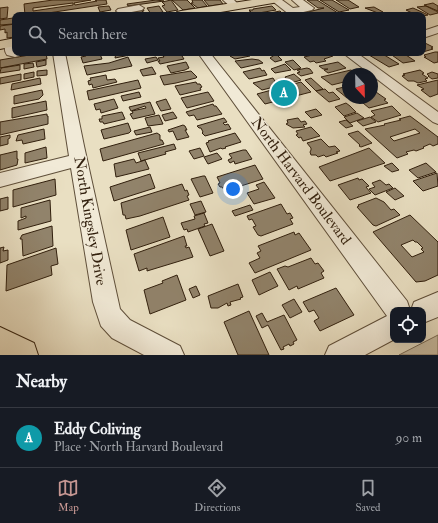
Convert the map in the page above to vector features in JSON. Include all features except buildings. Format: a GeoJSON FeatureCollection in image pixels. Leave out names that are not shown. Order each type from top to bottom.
{"type":"FeatureCollection","features":[{"type":"Feature","properties":{"kind":"main road"},"geometry":{"type":"LineString","coordinates":[[194,12],[232,3],[272,0]]}},
{"type":"Feature","properties":{"kind":"main road"},"geometry":{"type":"LineString","coordinates":[[0,343],[22,355]]}},
{"type":"Feature","properties":{"kind":"street"},"geometry":{"type":"LineString","coordinates":[[116,0],[122,12]]}},
{"type":"Feature","properties":{"kind":"street"},"geometry":{"type":"LineString","coordinates":[[276,0],[293,12]]}},
{"type":"Feature","properties":{"kind":"street"},"geometry":{"type":"LineString","coordinates":[[297,0],[309,8],[297,12]]}},
{"type":"Feature","properties":{"kind":"street"},"geometry":{"type":"LineString","coordinates":[[125,12],[139,8]]}},
{"type":"Feature","properties":{"kind":"street"},"geometry":{"type":"LineString","coordinates":[[426,33],[438,29]]}},
{"type":"Feature","properties":{"kind":"street"},"geometry":{"type":"LineString","coordinates":[[426,35],[438,41]]}},
{"type":"Feature","properties":{"kind":"street","name":"North Kingsley Drive"},"geometry":{"type":"LineString","coordinates":[[59,56],[105,302],[110,317],[121,329],[171,355]]}},
{"type":"Feature","properties":{"kind":"street","name":"North Harvard Boulevard"},"geometry":{"type":"LineString","coordinates":[[206,56],[396,307]]}},
{"type":"Feature","properties":{"kind":"street"},"geometry":{"type":"LineString","coordinates":[[353,56],[438,119]]}},
{"type":"Feature","properties":{"kind":"street"},"geometry":{"type":"LineString","coordinates":[[0,180],[79,160]]}},
{"type":"Feature","properties":{"kind":"street"},"geometry":{"type":"LineString","coordinates":[[426,310],[438,304]]}},
{"type":"Feature","properties":{"kind":"street"},"geometry":{"type":"LineString","coordinates":[[338,355],[390,328]]}},
{"type":"Feature","properties":{"kind":"shaded area"},"geometry":{"type":"Polygon","coordinates":[[[438,335],[438,355],[399,355],[422,343],[426,343],[426,341],[438,335]]]}},
{"type":"Feature","properties":{"kind":"place","name":"Eddy Coliving"},"geometry":{"type":"Point","coordinates":[284,93]}}]}
